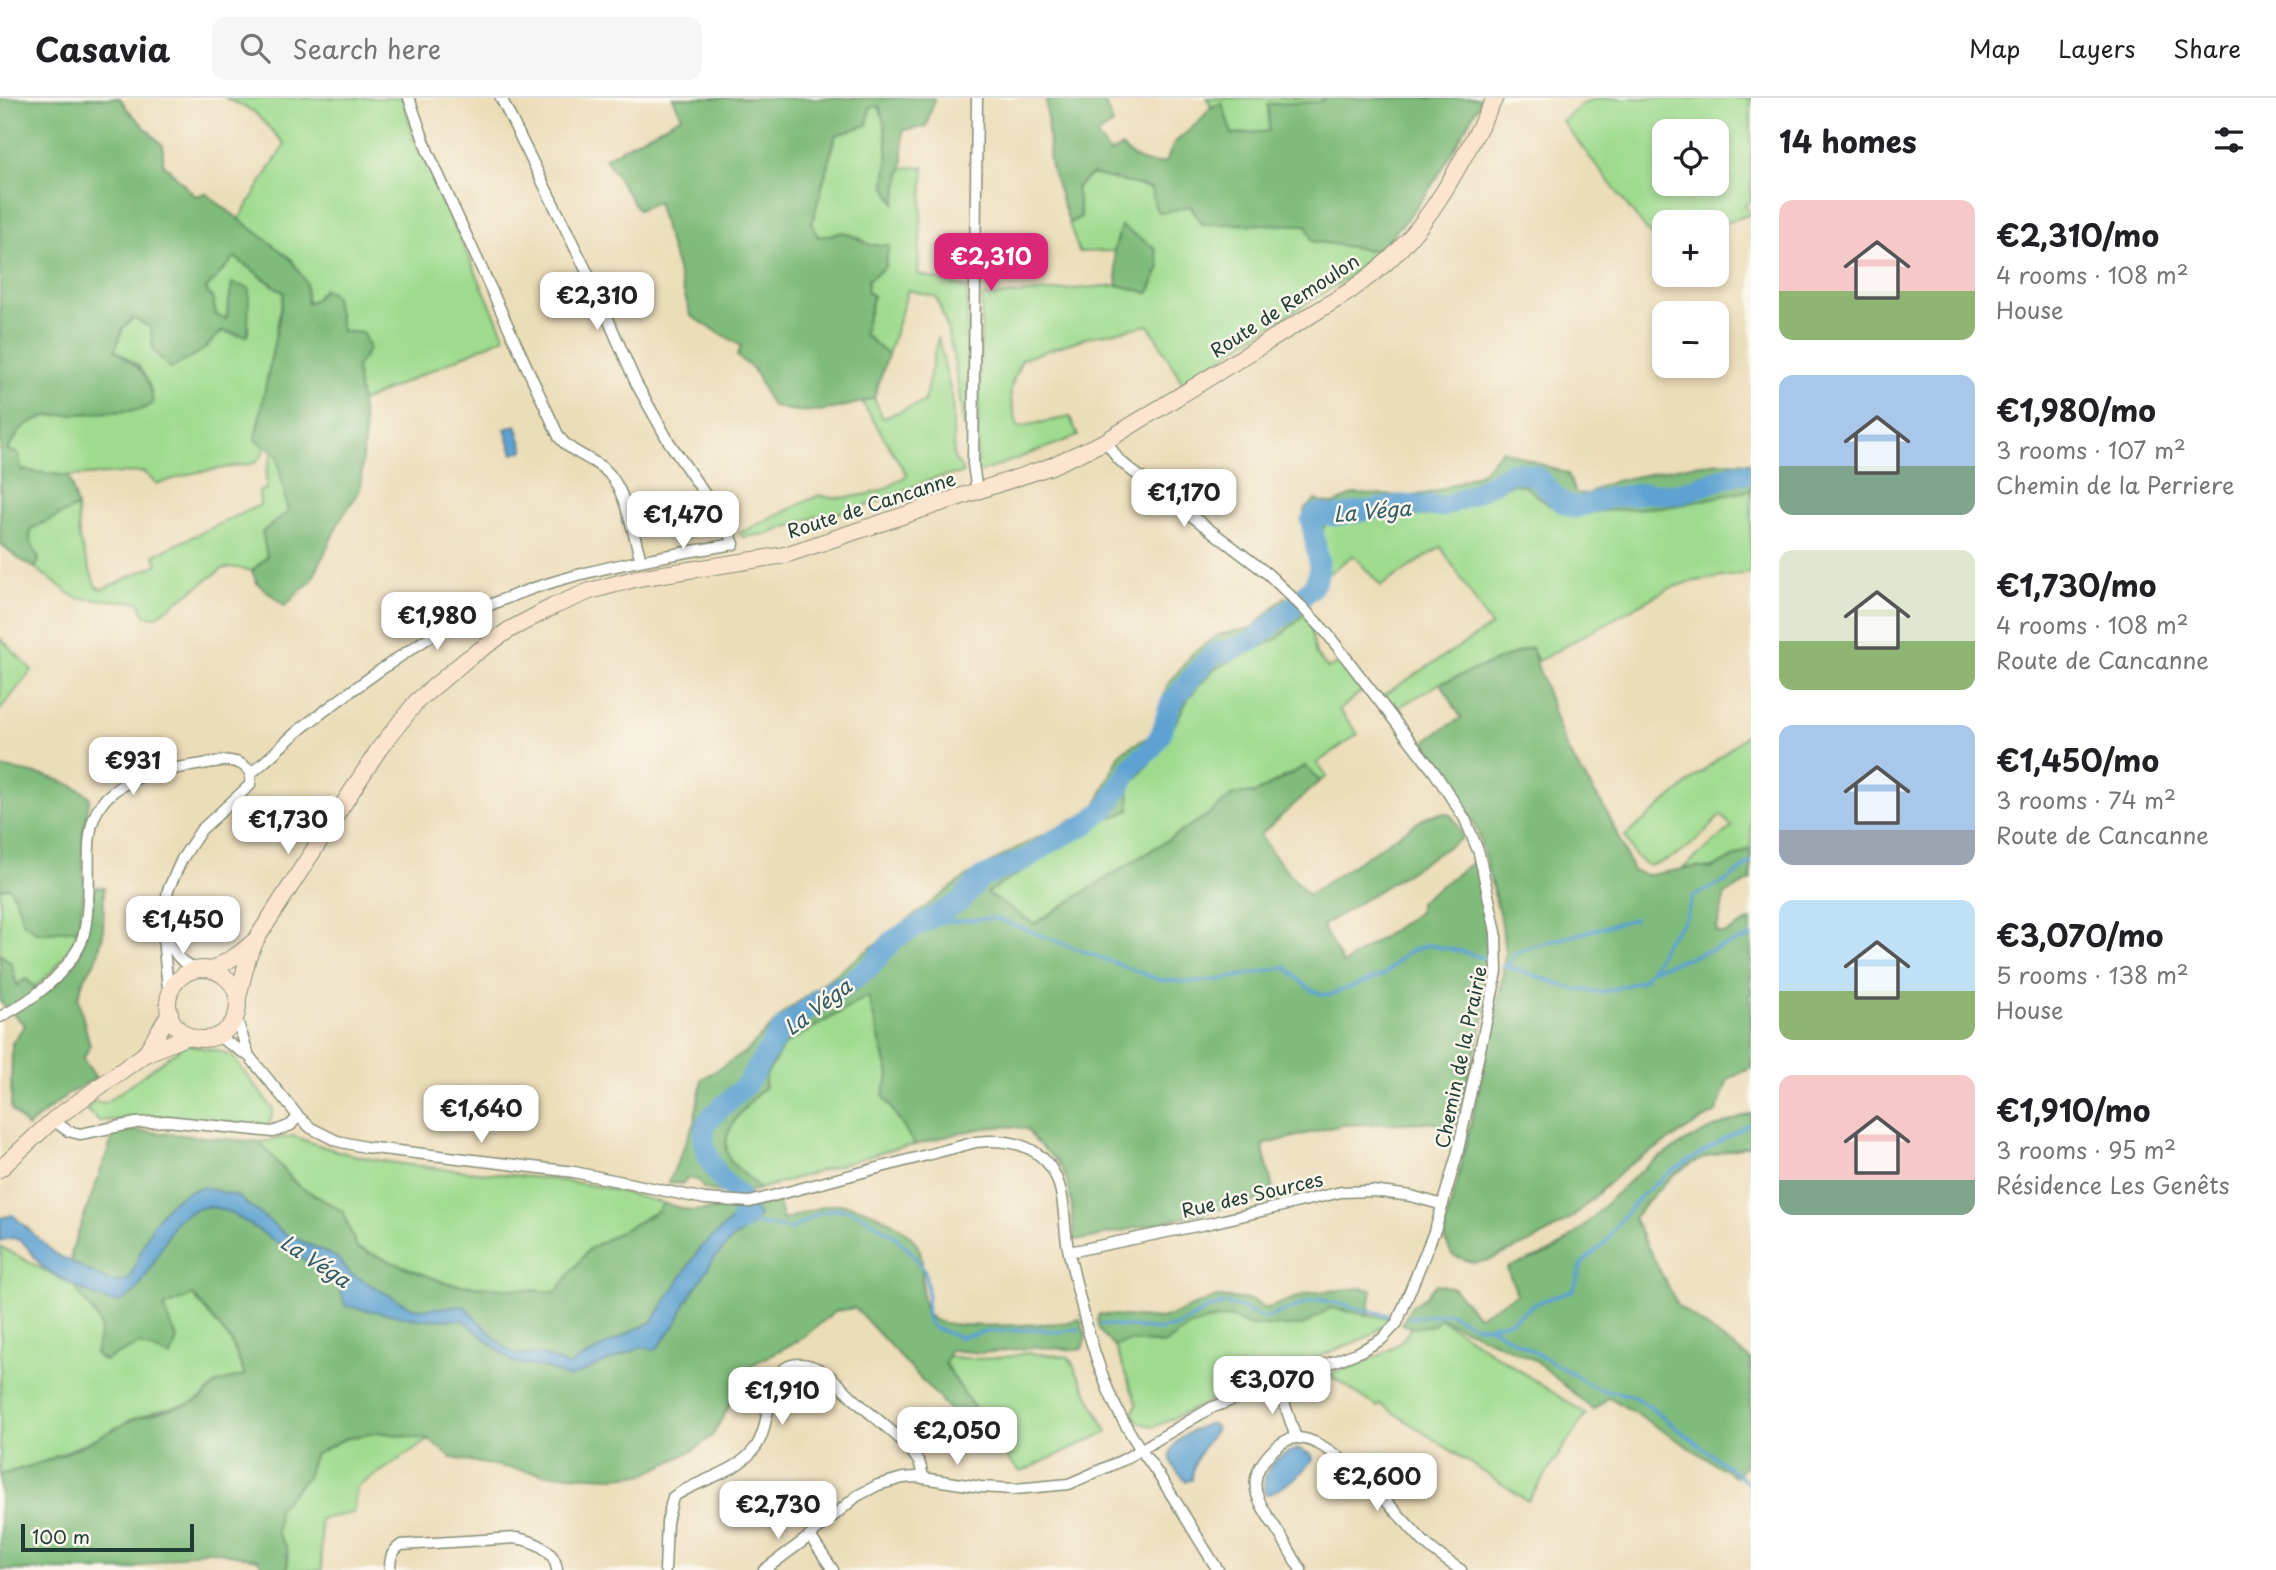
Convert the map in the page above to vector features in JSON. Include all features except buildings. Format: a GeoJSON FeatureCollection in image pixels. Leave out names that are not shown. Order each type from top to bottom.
{"type":"FeatureCollection","features":[{"type":"Feature","properties":{"kind":"main road","name":"Route de Remoulon"},"geometry":{"type":"LineString","coordinates":[[1106,441],[1350,292],[1385,263],[1419,227],[1439,199],[1495,98]]}},
{"type":"Feature","properties":{"kind":"main road","name":"Route de Cancanne"},"geometry":{"type":"LineString","coordinates":[[238,997],[248,957],[257,938],[379,749],[417,701],[467,659],[509,630],[554,606],[590,591],[638,578],[785,555],[1049,467],[1106,441]]}},
{"type":"Feature","properties":{"kind":"main road","name":"Route de Cancanne"},"geometry":{"type":"LineString","coordinates":[[205,970],[239,954],[257,938]]}},
{"type":"Feature","properties":{"kind":"main road"},"geometry":{"type":"LineString","coordinates":[[0,1169],[54,1120],[145,1054],[188,1036],[207,1039],[229,1028],[236,1017],[238,997],[233,985],[224,976],[205,970],[184,975],[174,985],[169,1006],[145,1054]]}},
{"type":"Feature","properties":{"kind":"main road"},"geometry":{"type":"LineString","coordinates":[[169,1006],[173,1022],[188,1036]]}},
{"type":"Feature","properties":{"kind":"street"},"geometry":{"type":"LineString","coordinates":[[410,98],[428,152],[559,437],[573,451],[606,469],[613,477],[623,495],[640,560]]}},
{"type":"Feature","properties":{"kind":"street"},"geometry":{"type":"LineString","coordinates":[[251,773],[302,728],[411,650],[460,619],[529,591],[640,560],[734,544],[726,525],[669,442],[636,383],[586,270],[501,98]]}},
{"type":"Feature","properties":{"kind":"street"},"geometry":{"type":"LineString","coordinates":[[977,98],[973,464],[977,492]]}},
{"type":"Feature","properties":{"kind":"street","name":"Chemin de la Prairie"},"geometry":{"type":"LineString","coordinates":[[764,1570],[868,1489],[903,1478],[923,1477],[995,1488],[1045,1488],[1085,1479],[1135,1454],[1139,1449],[1211,1408],[1359,1352],[1387,1335],[1399,1318],[1443,1205],[1457,1155],[1497,971],[1496,932],[1484,872],[1465,819],[1435,773],[1326,632],[1262,569],[1118,459],[1106,441]]}},
{"type":"Feature","properties":{"kind":"street"},"geometry":{"type":"LineString","coordinates":[[0,1017],[27,1002],[51,982],[66,966],[81,943],[86,923],[92,825],[107,797],[135,778],[152,772],[230,760],[242,764],[251,773],[252,781],[248,788],[201,830],[182,859],[168,890],[162,928],[169,1006]]}},
{"type":"Feature","properties":{"kind":"street"},"geometry":{"type":"LineString","coordinates":[[162,928],[177,957],[185,965],[205,970]]}},
{"type":"Feature","properties":{"kind":"street"},"geometry":{"type":"LineString","coordinates":[[236,1017],[249,1056]]}},
{"type":"Feature","properties":{"kind":"street"},"geometry":{"type":"LineString","coordinates":[[217,1036],[249,1056],[298,1116],[324,1136],[350,1144],[574,1172],[705,1199],[750,1202],[976,1142],[992,1140],[1017,1143],[1033,1150],[1048,1164],[1057,1178],[1069,1252],[1105,1384],[1139,1449],[1218,1570]]}},
{"type":"Feature","properties":{"kind":"street"},"geometry":{"type":"LineString","coordinates":[[54,1120],[68,1131],[80,1133],[136,1123],[167,1121],[273,1132],[290,1125],[298,1116]]}},
{"type":"Feature","properties":{"kind":"street","name":"Rue des Sources"},"geometry":{"type":"LineString","coordinates":[[1069,1252],[1211,1223],[1341,1192],[1371,1191],[1411,1196],[1443,1205]]}},
{"type":"Feature","properties":{"kind":"street"},"geometry":{"type":"LineString","coordinates":[[666,1570],[667,1522],[673,1497],[728,1470],[747,1458],[757,1447],[768,1421],[774,1381],[789,1365],[815,1367],[832,1377],[920,1463],[923,1477]]}},
{"type":"Feature","properties":{"kind":"street"},"geometry":{"type":"LineString","coordinates":[[1278,1384],[1296,1438]]}},
{"type":"Feature","properties":{"kind":"street"},"geometry":{"type":"LineString","coordinates":[[1301,1570],[1260,1505],[1255,1488],[1258,1468],[1264,1459],[1282,1443],[1296,1438],[1322,1447],[1363,1476],[1424,1542],[1461,1570]]}},
{"type":"Feature","properties":{"kind":"street"},"geometry":{"type":"LineString","coordinates":[[810,1536],[833,1570]]}},
{"type":"Feature","properties":{"kind":"street"},"geometry":{"type":"LineString","coordinates":[[390,1570],[390,1559],[394,1550],[401,1545],[516,1538],[543,1547],[556,1560],[557,1570]]}},
{"type":"Feature","properties":{"kind":"green space"},"geometry":{"type":"Polygon","coordinates":[[[0,98],[120,98],[163,146],[163,163],[195,196],[205,193],[291,259],[306,283],[307,303],[315,300],[324,289],[334,295],[342,331],[363,333],[369,349],[356,368],[365,431],[360,490],[339,522],[312,580],[285,606],[257,583],[252,571],[267,557],[262,532],[288,512],[277,454],[255,440],[284,293],[235,257],[206,289],[213,300],[216,315],[226,319],[232,283],[249,288],[248,336],[222,331],[203,350],[171,369],[153,350],[151,328],[133,318],[123,328],[115,350],[142,372],[149,385],[153,404],[140,410],[46,416],[24,426],[7,450],[19,454],[21,470],[69,476],[77,507],[31,529],[30,541],[39,560],[35,568],[0,543],[0,98]]]}},
{"type":"Feature","properties":{"kind":"green space"},"geometry":{"type":"Polygon","coordinates":[[[225,98],[402,98],[413,134],[505,337],[361,402],[356,368],[342,331],[334,295],[323,289],[315,300],[306,303],[306,283],[291,259],[239,219],[285,144],[253,111],[225,98]]]}},
{"type":"Feature","properties":{"kind":"green space"},"geometry":{"type":"Polygon","coordinates":[[[673,98],[935,98],[926,127],[903,130],[903,163],[895,203],[885,185],[887,145],[879,106],[870,108],[867,125],[836,135],[812,223],[818,237],[844,232],[871,245],[889,245],[885,267],[868,280],[867,292],[873,296],[864,334],[888,355],[874,398],[848,406],[809,411],[771,405],[754,370],[737,356],[741,346],[691,316],[657,202],[638,210],[605,158],[682,116],[673,98]]]}},
{"type":"Feature","properties":{"kind":"green space"},"geometry":{"type":"Polygon","coordinates":[[[1046,98],[1103,98],[1113,124],[1096,135],[1110,153],[1121,147],[1137,159],[1153,163],[1166,162],[1174,143],[1200,121],[1211,107],[1222,103],[1232,134],[1269,131],[1268,104],[1319,102],[1327,98],[1482,98],[1448,160],[1423,198],[1377,251],[1312,241],[1307,225],[1202,224],[1190,206],[1161,213],[1156,209],[1151,188],[1092,174],[1076,188],[1081,217],[1069,223],[1050,163],[1046,98]]]}},
{"type":"Feature","properties":{"kind":"green space"},"geometry":{"type":"Polygon","coordinates":[[[1207,98],[1327,98],[1319,102],[1305,102],[1269,131],[1232,134],[1222,104],[1211,107],[1207,98]]]}},
{"type":"Feature","properties":{"kind":"green space"},"geometry":{"type":"Polygon","coordinates":[[[1597,98],[1751,98],[1751,200],[1745,206],[1751,214],[1729,222],[1729,210],[1652,210],[1652,237],[1562,121],[1583,104],[1597,98]]]}},
{"type":"Feature","properties":{"kind":"green space"},"geometry":{"type":"Polygon","coordinates":[[[879,105],[887,145],[885,185],[895,202],[902,168],[924,167],[918,274],[967,288],[969,427],[964,428],[951,345],[936,297],[908,290],[888,355],[864,334],[873,296],[867,292],[868,280],[885,267],[872,248],[858,237],[841,234],[818,237],[812,223],[836,135],[867,125],[870,108],[879,105]]]}},
{"type":"Feature","properties":{"kind":"green space"},"geometry":{"type":"Polygon","coordinates":[[[1092,174],[1151,188],[1156,209],[1190,205],[1270,223],[1308,225],[1312,241],[1377,251],[1349,277],[1244,342],[1183,384],[1149,325],[1088,337],[1022,359],[1011,392],[1018,427],[1070,417],[1078,436],[981,472],[977,470],[982,297],[1118,285],[1149,293],[1160,267],[1155,248],[1121,227],[1114,251],[1079,252],[1069,223],[1081,217],[1076,188],[1092,174]]]}},
{"type":"Feature","properties":{"kind":"green space"},"geometry":{"type":"Polygon","coordinates":[[[1121,226],[1155,248],[1160,267],[1149,293],[1118,285],[1114,251],[1121,226]]]}},
{"type":"Feature","properties":{"kind":"green space"},"geometry":{"type":"Polygon","coordinates":[[[234,257],[284,293],[255,440],[265,446],[261,458],[255,463],[193,473],[157,484],[143,472],[69,476],[21,470],[7,450],[24,425],[46,416],[140,410],[140,367],[115,350],[123,328],[134,318],[151,328],[153,350],[203,350],[222,331],[237,335],[226,320],[216,315],[213,300],[206,289],[234,257]]]}},
{"type":"Feature","properties":{"kind":"green space"},"geometry":{"type":"Polygon","coordinates":[[[938,337],[952,397],[954,459],[963,473],[935,478],[861,508],[812,518],[768,534],[743,537],[740,533],[819,495],[842,498],[867,494],[885,489],[907,475],[862,402],[874,398],[883,418],[924,402],[938,337]]]}},
{"type":"Feature","properties":{"kind":"green space"},"geometry":{"type":"Polygon","coordinates":[[[1502,450],[1568,474],[1575,493],[1588,494],[1614,481],[1671,469],[1723,462],[1751,463],[1751,490],[1674,506],[1574,513],[1549,505],[1524,485],[1512,484],[1440,515],[1347,519],[1325,524],[1321,532],[1305,531],[1304,510],[1315,500],[1334,504],[1354,494],[1412,496],[1434,492],[1481,473],[1502,450]]]}},
{"type":"Feature","properties":{"kind":"green space"},"geometry":{"type":"Polygon","coordinates":[[[273,451],[277,454],[288,512],[267,557],[252,571],[231,567],[222,569],[156,617],[145,616],[139,602],[76,598],[35,568],[39,560],[30,541],[30,529],[77,507],[79,539],[96,587],[103,589],[158,564],[154,555],[260,505],[259,492],[266,489],[266,473],[273,451]]]}},
{"type":"Feature","properties":{"kind":"green space"},"geometry":{"type":"Polygon","coordinates":[[[1512,484],[1524,485],[1549,505],[1574,513],[1674,506],[1751,490],[1751,573],[1689,582],[1668,589],[1538,661],[1531,647],[1441,683],[1394,710],[1382,696],[1491,626],[1441,547],[1381,586],[1353,555],[1321,579],[1322,536],[1325,524],[1347,519],[1440,515],[1512,484]]]}},
{"type":"Feature","properties":{"kind":"green space"},"geometry":{"type":"Polygon","coordinates":[[[1285,597],[1303,615],[1277,639],[1214,669],[1189,697],[1162,748],[1129,787],[1130,810],[1101,822],[987,893],[1034,924],[1209,814],[1233,795],[1256,793],[1305,766],[1320,781],[1260,835],[1308,895],[1426,817],[1441,813],[1450,815],[1462,838],[1322,926],[1343,964],[1419,912],[1419,902],[1473,862],[1487,908],[1492,956],[1483,1021],[1454,1128],[1431,1122],[1341,1125],[1262,1145],[1275,1197],[1082,1240],[1074,1239],[1067,1180],[1058,1163],[1028,1130],[1016,1127],[988,1128],[915,1145],[883,1095],[889,1075],[868,996],[784,1045],[765,1077],[765,1086],[741,1112],[728,1133],[728,1155],[735,1166],[759,1189],[724,1193],[703,1188],[698,1180],[687,1178],[682,1184],[669,1182],[694,1123],[702,1079],[747,1051],[785,1012],[964,878],[1087,813],[1096,805],[1121,752],[1152,735],[1167,686],[1193,653],[1218,635],[1252,628],[1285,597]]]}},
{"type":"Feature","properties":{"kind":"green space"},"geometry":{"type":"Polygon","coordinates":[[[1303,615],[1310,624],[1316,655],[1328,668],[1341,663],[1362,691],[1339,710],[1358,734],[1317,763],[1327,777],[1320,781],[1305,766],[1256,793],[1233,795],[1209,814],[1033,924],[986,893],[1101,822],[1130,810],[1129,787],[1162,748],[1188,697],[1214,669],[1277,639],[1303,615]]]}},
{"type":"Feature","properties":{"kind":"green space"},"geometry":{"type":"Polygon","coordinates":[[[0,638],[32,670],[0,710],[0,638]]]}},
{"type":"Feature","properties":{"kind":"green space"},"geometry":{"type":"Polygon","coordinates":[[[1531,647],[1567,750],[1608,814],[1633,871],[1647,875],[1696,867],[1711,869],[1751,848],[1751,880],[1725,894],[1716,932],[1724,934],[1751,920],[1751,1068],[1728,1079],[1717,1111],[1626,1167],[1573,1217],[1537,1239],[1490,1260],[1474,1263],[1452,1255],[1446,1242],[1444,1227],[1455,1191],[1502,981],[1505,954],[1502,924],[1478,832],[1457,793],[1422,749],[1430,737],[1461,718],[1441,683],[1531,647]]]}},
{"type":"Feature","properties":{"kind":"green space"},"geometry":{"type":"Polygon","coordinates":[[[1751,731],[1751,848],[1711,869],[1682,869],[1732,827],[1721,815],[1689,846],[1671,858],[1648,866],[1635,856],[1625,836],[1751,731]]]}},
{"type":"Feature","properties":{"kind":"green space"},"geometry":{"type":"Polygon","coordinates":[[[0,767],[70,784],[90,797],[82,839],[84,891],[79,929],[38,933],[23,922],[9,887],[0,889],[0,767]]]}},
{"type":"Feature","properties":{"kind":"green space"},"geometry":{"type":"Polygon","coordinates":[[[9,887],[23,922],[37,933],[79,929],[61,961],[35,987],[26,979],[17,985],[11,963],[0,953],[0,889],[9,887]]]}},
{"type":"Feature","properties":{"kind":"green space"},"geometry":{"type":"Polygon","coordinates":[[[93,887],[104,887],[103,934],[97,958],[83,981],[78,998],[90,1046],[83,1059],[96,1078],[68,1094],[27,1127],[11,1109],[12,1043],[25,1025],[0,1002],[0,954],[11,963],[17,985],[26,979],[43,995],[77,959],[88,922],[93,887]]]}},
{"type":"Feature","properties":{"kind":"green space"},"geometry":{"type":"Polygon","coordinates":[[[869,995],[889,1075],[883,1095],[915,1145],[893,1149],[759,1189],[735,1166],[728,1155],[728,1133],[741,1112],[765,1086],[765,1077],[784,1045],[869,995]]]}},
{"type":"Feature","properties":{"kind":"green space"},"geometry":{"type":"Polygon","coordinates":[[[186,1044],[233,1057],[273,1109],[270,1123],[262,1126],[165,1117],[99,1121],[86,1109],[95,1101],[105,1103],[186,1044]]]}},
{"type":"Feature","properties":{"kind":"green space"},"geometry":{"type":"Polygon","coordinates":[[[1751,1114],[1751,1146],[1712,1155],[1683,1168],[1659,1188],[1633,1218],[1678,1306],[1751,1360],[1751,1456],[1736,1477],[1609,1397],[1593,1410],[1535,1360],[1440,1318],[1434,1325],[1414,1328],[1402,1324],[1411,1307],[1425,1297],[1436,1284],[1453,1288],[1478,1316],[1517,1294],[1507,1268],[1547,1253],[1565,1242],[1588,1223],[1630,1180],[1667,1153],[1708,1131],[1751,1114]]]}},
{"type":"Feature","properties":{"kind":"green space"},"geometry":{"type":"Polygon","coordinates":[[[116,1129],[260,1142],[297,1185],[342,1211],[357,1248],[448,1284],[556,1292],[589,1249],[658,1211],[663,1203],[691,1211],[737,1208],[777,1199],[783,1220],[839,1204],[886,1219],[915,1242],[922,1259],[924,1305],[931,1318],[955,1324],[994,1326],[1064,1323],[1080,1319],[1086,1337],[1082,1349],[1078,1350],[1037,1347],[982,1353],[950,1350],[945,1364],[989,1431],[974,1436],[855,1308],[836,1311],[798,1341],[753,1364],[712,1436],[694,1450],[646,1474],[614,1477],[544,1474],[452,1458],[429,1440],[379,1432],[344,1439],[314,1455],[307,1477],[278,1508],[277,1533],[287,1548],[288,1570],[264,1570],[258,1559],[206,1550],[127,1570],[0,1570],[0,1475],[82,1446],[133,1419],[192,1403],[202,1398],[217,1383],[245,1375],[231,1341],[193,1295],[164,1307],[177,1339],[171,1357],[139,1344],[104,1361],[95,1354],[101,1328],[96,1316],[74,1286],[71,1252],[116,1129]]]}},
{"type":"Feature","properties":{"kind":"green space"},"geometry":{"type":"Polygon","coordinates":[[[294,1136],[367,1158],[443,1169],[557,1180],[604,1188],[663,1203],[658,1211],[589,1249],[556,1292],[448,1284],[357,1248],[342,1211],[297,1185],[260,1142],[294,1136]]]}},
{"type":"Feature","properties":{"kind":"green space"},"geometry":{"type":"Polygon","coordinates":[[[1,1247],[74,1286],[101,1328],[95,1354],[177,1339],[164,1307],[193,1295],[231,1341],[245,1376],[217,1383],[202,1398],[192,1403],[154,1412],[43,1462],[0,1475],[1,1247]]]}},
{"type":"Feature","properties":{"kind":"green space"},"geometry":{"type":"Polygon","coordinates":[[[1360,1288],[1372,1290],[1368,1315],[1330,1308],[1303,1326],[1251,1326],[1230,1317],[1188,1327],[1165,1344],[1130,1341],[1115,1346],[1104,1336],[1098,1324],[1099,1314],[1162,1319],[1217,1297],[1253,1300],[1265,1309],[1309,1293],[1360,1288]]]}},
{"type":"Feature","properties":{"kind":"green space"},"geometry":{"type":"Polygon","coordinates":[[[1330,1307],[1391,1319],[1370,1336],[1222,1396],[1154,1427],[1138,1422],[1132,1413],[1137,1404],[1115,1346],[1130,1341],[1165,1344],[1188,1327],[1230,1317],[1251,1326],[1303,1326],[1330,1307]]]}},
{"type":"Feature","properties":{"kind":"green space"},"geometry":{"type":"Polygon","coordinates":[[[1439,1318],[1586,1414],[1528,1501],[1380,1404],[1378,1407],[1329,1375],[1387,1352],[1405,1337],[1411,1327],[1439,1318]]]}},
{"type":"Feature","properties":{"kind":"green space"},"geometry":{"type":"Polygon","coordinates":[[[1028,1353],[1069,1357],[1107,1432],[1021,1472],[1009,1461],[945,1364],[947,1356],[988,1359],[1028,1353]]]}},
{"type":"Feature","properties":{"kind":"green space"},"geometry":{"type":"Polygon","coordinates":[[[379,1432],[429,1440],[357,1487],[353,1513],[320,1519],[322,1570],[288,1570],[287,1548],[277,1533],[278,1508],[307,1477],[314,1455],[344,1439],[379,1432]]]}},
{"type":"Feature","properties":{"kind":"water"},"geometry":{"type":"Polygon","coordinates":[[[516,425],[524,450],[513,454],[505,429],[516,425]]]}},
{"type":"Feature","properties":{"kind":"water"},"geometry":{"type":"Polygon","coordinates":[[[202,1187],[237,1196],[284,1233],[336,1257],[350,1273],[412,1308],[464,1306],[514,1354],[544,1355],[568,1366],[652,1322],[700,1248],[733,1219],[735,1206],[753,1207],[759,1216],[751,1227],[732,1239],[713,1260],[685,1304],[678,1321],[656,1350],[642,1347],[569,1378],[548,1369],[513,1362],[463,1320],[417,1319],[345,1306],[338,1288],[327,1274],[241,1219],[218,1209],[200,1209],[177,1220],[141,1284],[122,1301],[106,1300],[54,1274],[41,1265],[21,1241],[8,1238],[0,1241],[0,1218],[13,1215],[55,1254],[109,1281],[122,1282],[130,1278],[148,1235],[163,1211],[186,1193],[202,1187]]]}},
{"type":"Feature","properties":{"kind":"water"},"geometry":{"type":"Polygon","coordinates":[[[1207,1424],[1213,1424],[1216,1429],[1197,1459],[1192,1480],[1186,1481],[1173,1466],[1172,1449],[1181,1438],[1207,1424]]]}},
{"type":"Feature","properties":{"kind":"water"},"geometry":{"type":"Polygon","coordinates":[[[1298,1449],[1312,1455],[1313,1459],[1288,1484],[1269,1494],[1264,1493],[1264,1484],[1272,1464],[1290,1451],[1298,1449]]]}},
{"type":"Feature","properties":{"kind":"waterway","name":"La Véga"},"geometry":{"type":"LineString","coordinates":[[741,1223],[744,1206],[740,1197],[722,1180],[709,1160],[704,1142],[705,1125],[746,1085],[781,1030],[825,995],[870,967],[893,940],[961,901],[981,878],[1026,859],[1053,841],[1087,824],[1106,808],[1133,765],[1151,749],[1161,734],[1170,704],[1204,663],[1216,652],[1228,651],[1252,641],[1292,608],[1314,585],[1319,563],[1311,521],[1314,515],[1320,513],[1334,516],[1399,505],[1443,507],[1510,473],[1519,472],[1536,476],[1560,501],[1575,508],[1608,498],[1646,493],[1678,494],[1736,474],[1751,474]]}},
{"type":"Feature","properties":{"kind":"waterway"},"geometry":{"type":"LineString","coordinates":[[1503,965],[1574,989],[1602,992],[1642,981],[1657,960],[1665,942],[1685,920],[1693,896],[1725,882],[1751,862]]}},
{"type":"Feature","properties":{"kind":"waterway"},"geometry":{"type":"LineString","coordinates":[[929,918],[944,922],[995,918],[1160,980],[1219,980],[1286,967],[1310,989],[1329,995],[1384,975],[1406,953],[1428,945],[1490,960]]}},
{"type":"Feature","properties":{"kind":"waterway"},"geometry":{"type":"LineString","coordinates":[[1508,967],[1512,955],[1524,949],[1634,919]]}},
{"type":"Feature","properties":{"kind":"waterway"},"geometry":{"type":"LineString","coordinates":[[1653,969],[1751,937]]}},
{"type":"Feature","properties":{"kind":"waterway"},"geometry":{"type":"LineString","coordinates":[[1409,1318],[1449,1313],[1475,1326],[1488,1326],[1511,1321],[1534,1304],[1574,1290],[1582,1263],[1604,1244],[1643,1194],[1669,1173],[1751,1123]]}},
{"type":"Feature","properties":{"kind":"waterway"},"geometry":{"type":"LineString","coordinates":[[750,1223],[792,1229],[817,1214],[835,1209],[849,1210],[865,1217],[895,1236],[925,1271],[928,1293],[926,1314],[929,1322],[934,1328],[960,1337],[985,1332],[1038,1329],[1059,1332],[1079,1329]]}},
{"type":"Feature","properties":{"kind":"waterway"},"geometry":{"type":"LineString","coordinates":[[1101,1324],[1159,1330],[1178,1326],[1209,1308],[1224,1304],[1240,1307],[1263,1319],[1311,1301],[1322,1300],[1391,1316]]}},
{"type":"Feature","properties":{"kind":"waterway"},"geometry":{"type":"LineString","coordinates":[[1489,1326],[1598,1389],[1630,1395],[1643,1402],[1751,1485]]}}]}
